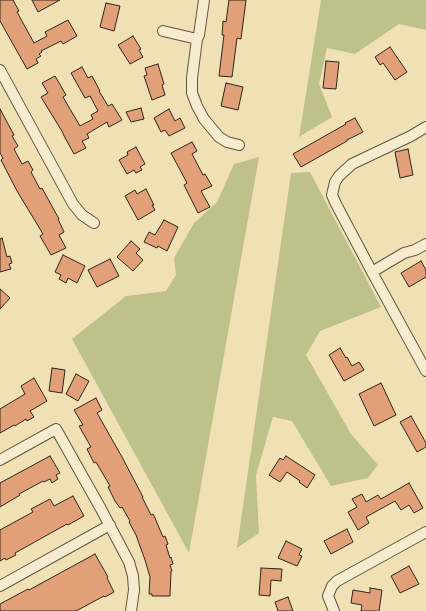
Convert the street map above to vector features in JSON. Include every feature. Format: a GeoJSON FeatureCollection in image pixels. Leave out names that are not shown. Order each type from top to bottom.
{"type":"FeatureCollection","features":[{"type":"Feature","properties":{"kind":"street"},"geometry":{"type":"LineString","coordinates":[[204,0],[191,86],[194,100],[204,118],[219,137],[227,142],[240,145]]}},
{"type":"Feature","properties":{"kind":"street"},"geometry":{"type":"LineString","coordinates":[[163,31],[197,39]]}},
{"type":"Feature","properties":{"kind":"street"},"geometry":{"type":"LineString","coordinates":[[0,70],[73,204],[82,215],[94,223]]}},
{"type":"Feature","properties":{"kind":"street"},"geometry":{"type":"LineString","coordinates":[[426,127],[411,136],[352,164],[339,176],[335,182],[332,195],[426,371]]}},
{"type":"Feature","properties":{"kind":"street"},"geometry":{"type":"LineString","coordinates":[[372,272],[404,253],[415,250],[426,244]]}},
{"type":"Feature","properties":{"kind":"street"},"geometry":{"type":"LineString","coordinates":[[0,460],[56,429],[129,562],[133,576],[134,590],[132,610]]}},
{"type":"Feature","properties":{"kind":"street"},"geometry":{"type":"LineString","coordinates":[[0,586],[110,525]]}},
{"type":"Feature","properties":{"kind":"street"},"geometry":{"type":"LineString","coordinates":[[334,611],[328,596],[332,586],[337,581],[426,532]]}},
{"type":"Feature","properties":{"kind":"green space"},"geometry":{"type":"Polygon","coordinates":[[[321,0],[426,0],[426,30],[399,24],[355,54],[327,48],[319,84],[332,117],[299,137],[321,0]]]}},
{"type":"Feature","properties":{"kind":"green space"},"geometry":{"type":"Polygon","coordinates":[[[259,157],[189,553],[72,339],[126,296],[166,291],[176,275],[174,258],[194,223],[217,202],[234,164],[259,157]]]}},
{"type":"Feature","properties":{"kind":"green space"},"geometry":{"type":"Polygon","coordinates":[[[310,172],[381,307],[320,331],[306,355],[351,434],[378,465],[368,478],[331,486],[292,421],[273,417],[256,475],[259,533],[237,548],[291,173],[310,172]]]}},
{"type":"Feature","properties":{"kind":"building"},"geometry":{"type":"Polygon","coordinates":[[[0,0],[13,0],[19,11],[17,12],[34,43],[47,36],[45,32],[68,20],[77,36],[63,44],[61,41],[41,51],[42,52],[39,54],[41,56],[36,59],[38,63],[27,69],[0,21],[0,0]]]}},
{"type":"Feature","properties":{"kind":"building"},"geometry":{"type":"Polygon","coordinates":[[[32,0],[60,0],[38,12],[32,0]]]}},
{"type":"Feature","properties":{"kind":"building"},"geometry":{"type":"Polygon","coordinates":[[[229,0],[246,0],[241,39],[237,38],[232,77],[219,76],[224,35],[222,35],[223,21],[226,22],[229,0]]]}},
{"type":"Feature","properties":{"kind":"building"},"geometry":{"type":"Polygon","coordinates":[[[106,3],[120,6],[114,31],[100,27],[106,3]]]}},
{"type":"Feature","properties":{"kind":"building"},"geometry":{"type":"Polygon","coordinates":[[[133,36],[141,49],[139,50],[143,57],[130,64],[118,45],[133,36]]]}},
{"type":"Feature","properties":{"kind":"building"},"geometry":{"type":"Polygon","coordinates":[[[390,47],[407,72],[395,80],[383,63],[380,65],[375,57],[390,47]]]}},
{"type":"Feature","properties":{"kind":"building"},"geometry":{"type":"Polygon","coordinates":[[[326,61],[339,62],[336,89],[323,88],[326,61]]]}},
{"type":"Feature","properties":{"kind":"building"},"geometry":{"type":"Polygon","coordinates":[[[158,64],[164,84],[162,85],[165,95],[152,100],[144,76],[147,75],[145,68],[158,64]]]}},
{"type":"Feature","properties":{"kind":"building"},"geometry":{"type":"Polygon","coordinates":[[[82,67],[88,78],[92,76],[108,106],[112,104],[122,120],[109,127],[107,122],[87,134],[89,138],[82,141],[86,148],[74,154],[41,97],[48,93],[42,83],[55,76],[66,95],[63,97],[80,126],[93,119],[91,115],[98,111],[90,96],[85,98],[71,73],[82,67]]]}},
{"type":"Feature","properties":{"kind":"building"},"geometry":{"type":"Polygon","coordinates":[[[226,83],[243,87],[238,110],[221,106],[226,83]]]}},
{"type":"Feature","properties":{"kind":"building"},"geometry":{"type":"Polygon","coordinates":[[[141,108],[144,119],[131,122],[126,112],[141,108]]]}},
{"type":"Feature","properties":{"kind":"building"},"geometry":{"type":"Polygon","coordinates":[[[0,109],[14,135],[12,136],[18,146],[14,149],[22,164],[28,161],[33,170],[31,172],[40,189],[42,188],[59,219],[64,232],[59,235],[66,248],[51,255],[40,236],[43,234],[17,191],[1,160],[3,158],[0,153],[0,109]]]}},
{"type":"Feature","properties":{"kind":"building"},"geometry":{"type":"Polygon","coordinates":[[[169,109],[175,121],[180,118],[185,128],[169,136],[165,130],[161,132],[154,118],[169,109]]]}},
{"type":"Feature","properties":{"kind":"building"},"geometry":{"type":"Polygon","coordinates":[[[355,118],[363,132],[301,167],[293,154],[355,118]]]}},
{"type":"Feature","properties":{"kind":"building"},"geometry":{"type":"Polygon","coordinates":[[[192,142],[197,151],[192,154],[203,175],[205,174],[212,186],[201,191],[210,207],[198,213],[184,185],[187,183],[171,153],[192,142]]]}},
{"type":"Feature","properties":{"kind":"building"},"geometry":{"type":"Polygon","coordinates":[[[136,147],[145,164],[140,167],[142,170],[136,173],[134,170],[127,174],[119,160],[128,155],[127,152],[136,147]]]}},
{"type":"Feature","properties":{"kind":"building"},"geometry":{"type":"Polygon","coordinates":[[[408,149],[413,175],[400,178],[395,152],[408,149]]]}},
{"type":"Feature","properties":{"kind":"building"},"geometry":{"type":"Polygon","coordinates":[[[146,189],[155,210],[138,220],[125,196],[135,190],[137,194],[146,189]]]}},
{"type":"Feature","properties":{"kind":"building"},"geometry":{"type":"Polygon","coordinates":[[[164,220],[178,227],[167,251],[158,246],[157,248],[144,242],[149,232],[155,235],[164,220]]]}},
{"type":"Feature","properties":{"kind":"building"},"geometry":{"type":"Polygon","coordinates":[[[2,238],[7,257],[10,256],[12,263],[9,264],[11,269],[0,272],[0,239],[2,238]]]}},
{"type":"Feature","properties":{"kind":"building"},"geometry":{"type":"Polygon","coordinates":[[[131,241],[140,249],[136,253],[143,260],[133,271],[117,257],[131,241]]]}},
{"type":"Feature","properties":{"kind":"building"},"geometry":{"type":"Polygon","coordinates":[[[63,255],[85,266],[77,283],[68,278],[66,283],[59,279],[61,275],[55,272],[63,255]]]}},
{"type":"Feature","properties":{"kind":"building"},"geometry":{"type":"Polygon","coordinates":[[[110,259],[119,276],[97,287],[88,270],[110,259]]]}},
{"type":"Feature","properties":{"kind":"building"},"geometry":{"type":"Polygon","coordinates":[[[421,261],[426,270],[426,277],[409,287],[401,273],[421,261]]]}},
{"type":"Feature","properties":{"kind":"building"},"geometry":{"type":"Polygon","coordinates":[[[0,289],[10,298],[0,309],[0,289]]]}},
{"type":"Feature","properties":{"kind":"building"},"geometry":{"type":"Polygon","coordinates":[[[340,348],[352,366],[359,362],[364,370],[344,381],[329,355],[340,348]]]}},
{"type":"Feature","properties":{"kind":"building"},"geometry":{"type":"Polygon","coordinates":[[[52,368],[65,370],[62,393],[49,391],[52,368]]]}},
{"type":"Feature","properties":{"kind":"building"},"geometry":{"type":"Polygon","coordinates":[[[76,374],[89,381],[78,401],[66,394],[76,374]]]}},
{"type":"Feature","properties":{"kind":"building"},"geometry":{"type":"Polygon","coordinates":[[[34,378],[47,401],[30,411],[34,417],[27,421],[26,419],[0,433],[0,409],[25,394],[21,386],[34,378]]]}},
{"type":"Feature","properties":{"kind":"building"},"geometry":{"type":"Polygon","coordinates":[[[381,383],[396,415],[374,426],[359,394],[381,383]]]}},
{"type":"Feature","properties":{"kind":"building"},"geometry":{"type":"Polygon","coordinates":[[[96,398],[102,410],[97,413],[168,544],[166,545],[173,564],[170,565],[172,571],[170,596],[152,596],[152,594],[149,594],[150,577],[136,535],[129,522],[130,521],[122,507],[120,508],[115,501],[108,487],[110,486],[96,462],[94,463],[87,449],[91,447],[79,426],[83,425],[74,410],[96,398]]]}},
{"type":"Feature","properties":{"kind":"building"},"geometry":{"type":"Polygon","coordinates":[[[411,416],[426,443],[426,447],[417,452],[400,422],[411,416]]]}},
{"type":"Feature","properties":{"kind":"building"},"geometry":{"type":"Polygon","coordinates":[[[50,456],[60,473],[56,475],[58,479],[52,483],[50,479],[44,482],[43,481],[19,494],[20,495],[0,507],[0,483],[50,456]]]}},
{"type":"Feature","properties":{"kind":"building"},"geometry":{"type":"Polygon","coordinates":[[[286,456],[315,475],[307,488],[287,472],[280,482],[269,475],[280,458],[283,460],[286,456]]]}},
{"type":"Feature","properties":{"kind":"building"},"geometry":{"type":"Polygon","coordinates":[[[409,483],[423,508],[414,513],[409,505],[401,510],[395,501],[366,517],[369,523],[358,530],[348,512],[357,507],[352,499],[362,494],[366,502],[378,495],[381,499],[409,483]]]}},
{"type":"Feature","properties":{"kind":"building"},"geometry":{"type":"Polygon","coordinates":[[[73,496],[84,516],[15,553],[16,555],[0,561],[0,530],[33,512],[31,509],[50,499],[54,506],[73,496]]]}},
{"type":"Feature","properties":{"kind":"building"},"geometry":{"type":"Polygon","coordinates":[[[347,529],[353,542],[331,554],[324,541],[347,529]]]}},
{"type":"Feature","properties":{"kind":"building"},"geometry":{"type":"Polygon","coordinates":[[[286,541],[302,549],[299,555],[302,556],[297,566],[278,558],[286,541]]]}},
{"type":"Feature","properties":{"kind":"building"},"geometry":{"type":"Polygon","coordinates":[[[95,554],[108,577],[107,578],[114,592],[76,611],[0,611],[0,604],[95,554]]]}},
{"type":"Feature","properties":{"kind":"building"},"geometry":{"type":"Polygon","coordinates":[[[409,566],[419,584],[400,593],[391,576],[409,566]]]}},
{"type":"Feature","properties":{"kind":"building"},"geometry":{"type":"Polygon","coordinates":[[[261,568],[282,569],[281,581],[271,580],[270,596],[259,595],[261,568]]]}},
{"type":"Feature","properties":{"kind":"building"},"geometry":{"type":"Polygon","coordinates":[[[370,588],[382,590],[379,611],[361,611],[362,605],[351,603],[353,590],[370,593],[370,588]]]}},
{"type":"Feature","properties":{"kind":"building"},"geometry":{"type":"Polygon","coordinates":[[[288,597],[293,611],[278,611],[275,602],[288,597]]]}}]}
